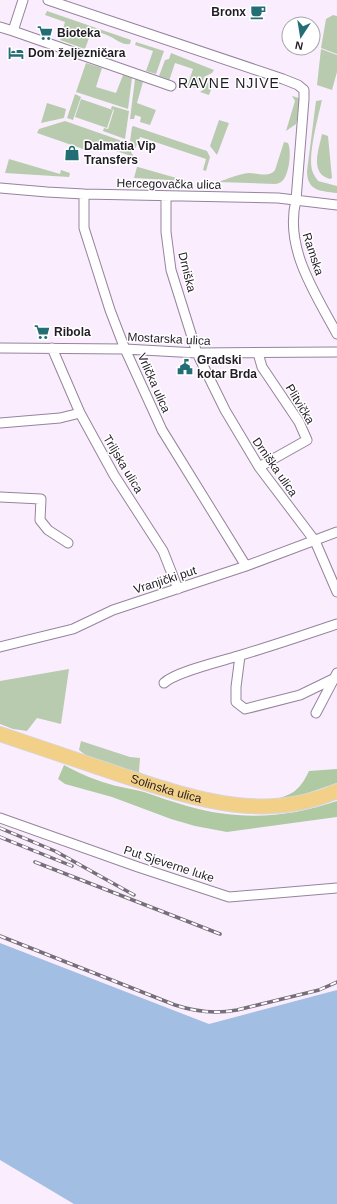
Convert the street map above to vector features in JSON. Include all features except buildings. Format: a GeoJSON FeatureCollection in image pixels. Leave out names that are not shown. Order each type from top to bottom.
{"type":"FeatureCollection","features":[{"type":"Feature","properties":{"kind":"main road","name":"Solinska ulica"},"geometry":{"type":"LineString","coordinates":[[0,734],[180,794],[212,802],[255,807],[278,806],[317,799],[337,792]]}},
{"type":"Feature","properties":{"kind":"street"},"geometry":{"type":"LineString","coordinates":[[13,31],[23,0]]}},
{"type":"Feature","properties":{"kind":"street","name":"Ramska"},"geometry":{"type":"LineString","coordinates":[[48,0],[283,79],[304,90],[296,200],[293,213],[294,236],[304,272],[337,334]]}},
{"type":"Feature","properties":{"kind":"street"},"geometry":{"type":"LineString","coordinates":[[0,27],[171,86]]}},
{"type":"Feature","properties":{"kind":"street","name":"Hercegovačka ulica"},"geometry":{"type":"LineString","coordinates":[[0,188],[84,194],[278,198],[337,205]]}},
{"type":"Feature","properties":{"kind":"street","name":"Vrlička ulica"},"geometry":{"type":"LineString","coordinates":[[84,194],[84,228],[110,310],[125,349],[162,430],[246,566]]}},
{"type":"Feature","properties":{"kind":"street","name":"Drniška"},"geometry":{"type":"LineString","coordinates":[[166,196],[166,232],[171,270],[197,353]]}},
{"type":"Feature","properties":{"kind":"street","name":"Mostarska ulica"},"geometry":{"type":"LineString","coordinates":[[0,348],[125,349],[197,353],[337,352]]}},
{"type":"Feature","properties":{"kind":"street","name":"Triljska ulica"},"geometry":{"type":"LineString","coordinates":[[52,348],[80,413],[114,475],[163,551],[178,590]]}},
{"type":"Feature","properties":{"kind":"street","name":"Drniška ulica"},"geometry":{"type":"LineString","coordinates":[[197,353],[225,410],[258,467],[314,541],[337,592]]}},
{"type":"Feature","properties":{"kind":"street","name":"Plitvička"},"geometry":{"type":"LineString","coordinates":[[258,353],[262,367],[299,422],[307,440],[258,467]]}},
{"type":"Feature","properties":{"kind":"street"},"geometry":{"type":"LineString","coordinates":[[0,423],[60,418],[80,413]]}},
{"type":"Feature","properties":{"kind":"street"},"geometry":{"type":"LineString","coordinates":[[0,497],[41,499],[40,520],[48,530],[68,543]]}},
{"type":"Feature","properties":{"kind":"street","name":"Vranjički put"},"geometry":{"type":"LineString","coordinates":[[0,647],[73,629],[112,610],[178,590],[337,532]]}},
{"type":"Feature","properties":{"kind":"street"},"geometry":{"type":"LineString","coordinates":[[164,683],[168,679],[190,671],[337,624]]}},
{"type":"Feature","properties":{"kind":"street"},"geometry":{"type":"LineString","coordinates":[[240,656],[236,687],[236,702],[245,709],[300,695],[335,676]]}},
{"type":"Feature","properties":{"kind":"street"},"geometry":{"type":"LineString","coordinates":[[316,713],[335,676]]}},
{"type":"Feature","properties":{"kind":"street","name":"Put Sjeverne luke"},"geometry":{"type":"LineString","coordinates":[[0,818],[138,867],[229,897],[337,888]]}},
{"type":"Feature","properties":{"kind":"green space"},"geometry":{"type":"Polygon","coordinates":[[[47,11],[131,40],[130,44],[122,43],[107,35],[92,30],[85,49],[60,40],[65,22],[45,15],[47,11]]]}},
{"type":"Feature","properties":{"kind":"green space"},"geometry":{"type":"Polygon","coordinates":[[[333,15],[337,16],[337,54],[321,48],[326,19],[333,15]]]}},
{"type":"Feature","properties":{"kind":"green space"},"geometry":{"type":"Polygon","coordinates":[[[136,42],[164,51],[156,74],[146,71],[153,51],[135,45],[136,42]]]}},
{"type":"Feature","properties":{"kind":"green space"},"geometry":{"type":"Polygon","coordinates":[[[321,49],[337,55],[337,72],[332,90],[317,85],[321,49]]]}},
{"type":"Feature","properties":{"kind":"green space"},"geometry":{"type":"Polygon","coordinates":[[[171,53],[214,70],[212,73],[204,77],[202,85],[199,89],[189,86],[187,87],[193,69],[175,63],[169,81],[168,79],[159,76],[165,60],[169,59],[171,53]]]}},
{"type":"Feature","properties":{"kind":"green space"},"geometry":{"type":"Polygon","coordinates":[[[86,63],[102,68],[96,87],[116,93],[123,75],[132,78],[128,109],[76,92],[86,63]]]}},
{"type":"Feature","properties":{"kind":"green space"},"geometry":{"type":"Polygon","coordinates":[[[208,78],[215,79],[209,95],[200,92],[203,90],[208,78]]]}},
{"type":"Feature","properties":{"kind":"green space"},"geometry":{"type":"Polygon","coordinates":[[[135,79],[143,82],[137,103],[156,110],[150,125],[140,122],[141,117],[135,115],[134,119],[130,119],[135,79]]]}},
{"type":"Feature","properties":{"kind":"green space"},"geometry":{"type":"Polygon","coordinates":[[[75,94],[81,97],[73,120],[67,118],[75,94]]]}},
{"type":"Feature","properties":{"kind":"green space"},"geometry":{"type":"Polygon","coordinates":[[[292,96],[299,98],[297,120],[296,124],[286,131],[295,101],[292,96]]]}},
{"type":"Feature","properties":{"kind":"green space"},"geometry":{"type":"Polygon","coordinates":[[[81,99],[113,110],[107,128],[75,117],[81,99]]]}},
{"type":"Feature","properties":{"kind":"green space"},"geometry":{"type":"Polygon","coordinates":[[[322,100],[312,146],[312,170],[318,181],[337,186],[337,193],[325,192],[316,189],[309,183],[308,178],[307,171],[316,101],[322,100]]]}},
{"type":"Feature","properties":{"kind":"green space"},"geometry":{"type":"Polygon","coordinates":[[[47,103],[66,109],[64,118],[41,123],[47,103]]]}},
{"type":"Feature","properties":{"kind":"green space"},"geometry":{"type":"Polygon","coordinates":[[[112,106],[129,111],[125,139],[103,131],[104,128],[108,129],[114,110],[111,109],[112,106]]]}},
{"type":"Feature","properties":{"kind":"green space"},"geometry":{"type":"Polygon","coordinates":[[[219,120],[229,123],[217,155],[210,146],[219,120]]]}},
{"type":"Feature","properties":{"kind":"green space"},"geometry":{"type":"Polygon","coordinates":[[[65,121],[125,142],[134,157],[90,142],[86,150],[37,133],[39,129],[65,121]]]}},
{"type":"Feature","properties":{"kind":"green space"},"geometry":{"type":"Polygon","coordinates":[[[133,126],[207,151],[210,157],[206,171],[203,170],[206,159],[140,137],[135,149],[130,141],[133,126]]]}},
{"type":"Feature","properties":{"kind":"green space"},"geometry":{"type":"Polygon","coordinates":[[[322,134],[328,136],[332,178],[330,179],[319,172],[317,167],[322,134]]]}},
{"type":"Feature","properties":{"kind":"green space"},"geometry":{"type":"Polygon","coordinates":[[[284,142],[288,143],[290,158],[288,170],[281,182],[275,184],[218,182],[237,175],[249,173],[270,174],[275,170],[284,142]]]}},
{"type":"Feature","properties":{"kind":"green space"},"geometry":{"type":"Polygon","coordinates":[[[9,159],[60,174],[61,170],[70,173],[69,177],[5,173],[9,159]]]}},
{"type":"Feature","properties":{"kind":"green space"},"geometry":{"type":"Polygon","coordinates":[[[138,167],[187,181],[134,178],[138,167]]]}},
{"type":"Feature","properties":{"kind":"green space"},"geometry":{"type":"Polygon","coordinates":[[[69,669],[61,724],[37,718],[27,731],[13,729],[0,724],[0,681],[69,669]]]}},
{"type":"Feature","properties":{"kind":"green space"},"geometry":{"type":"Polygon","coordinates":[[[81,741],[130,757],[140,758],[139,772],[162,783],[92,760],[79,750],[81,741]]]}},
{"type":"Feature","properties":{"kind":"green space"},"geometry":{"type":"Polygon","coordinates":[[[64,765],[103,782],[144,792],[206,811],[225,814],[263,816],[300,811],[337,801],[337,817],[227,832],[195,826],[171,819],[112,797],[65,784],[58,779],[64,765]]]}},
{"type":"Feature","properties":{"kind":"green space"},"geometry":{"type":"Polygon","coordinates":[[[337,769],[337,783],[293,798],[269,800],[283,797],[294,792],[302,784],[309,771],[337,769]]]}},
{"type":"Feature","properties":{"kind":"water"},"geometry":{"type":"Polygon","coordinates":[[[0,943],[209,1024],[337,990],[337,1204],[74,1204],[0,1160],[0,943]]]}},
{"type":"Feature","properties":{"kind":"railway"},"geometry":{"type":"LineString","coordinates":[[0,828],[55,851],[134,895]]}},
{"type":"Feature","properties":{"kind":"railway"},"geometry":{"type":"LineString","coordinates":[[0,837],[72,866]]}},
{"type":"Feature","properties":{"kind":"railway"},"geometry":{"type":"LineString","coordinates":[[35,862],[220,934]]}},
{"type":"Feature","properties":{"kind":"railway"},"geometry":{"type":"LineString","coordinates":[[0,936],[175,1005],[198,1011],[221,1012],[237,1010],[319,990],[337,982]]}},
{"type":"Feature","properties":{"kind":"place","name":"Bronx"},"geometry":{"type":"Point","coordinates":[258,12]}},
{"type":"Feature","properties":{"kind":"place","name":"Bioteka"},"geometry":{"type":"Point","coordinates":[45,33]}},
{"type":"Feature","properties":{"kind":"place","name":"Dom željezničara"},"geometry":{"type":"Point","coordinates":[16,53]}},
{"type":"Feature","properties":{"kind":"place","name":"Dalmatia Vip Transfers"},"geometry":{"type":"Point","coordinates":[72,153]}},
{"type":"Feature","properties":{"kind":"place","name":"Ribola"},"geometry":{"type":"Point","coordinates":[42,332]}},
{"type":"Feature","properties":{"kind":"place","name":"Gradski kotar Brda"},"geometry":{"type":"Point","coordinates":[185,367]}},
{"type":"Feature","properties":{"kind":"district","name":"RAVNE NJIVE"},"geometry":{"type":"Point","coordinates":[229,83]}}]}
